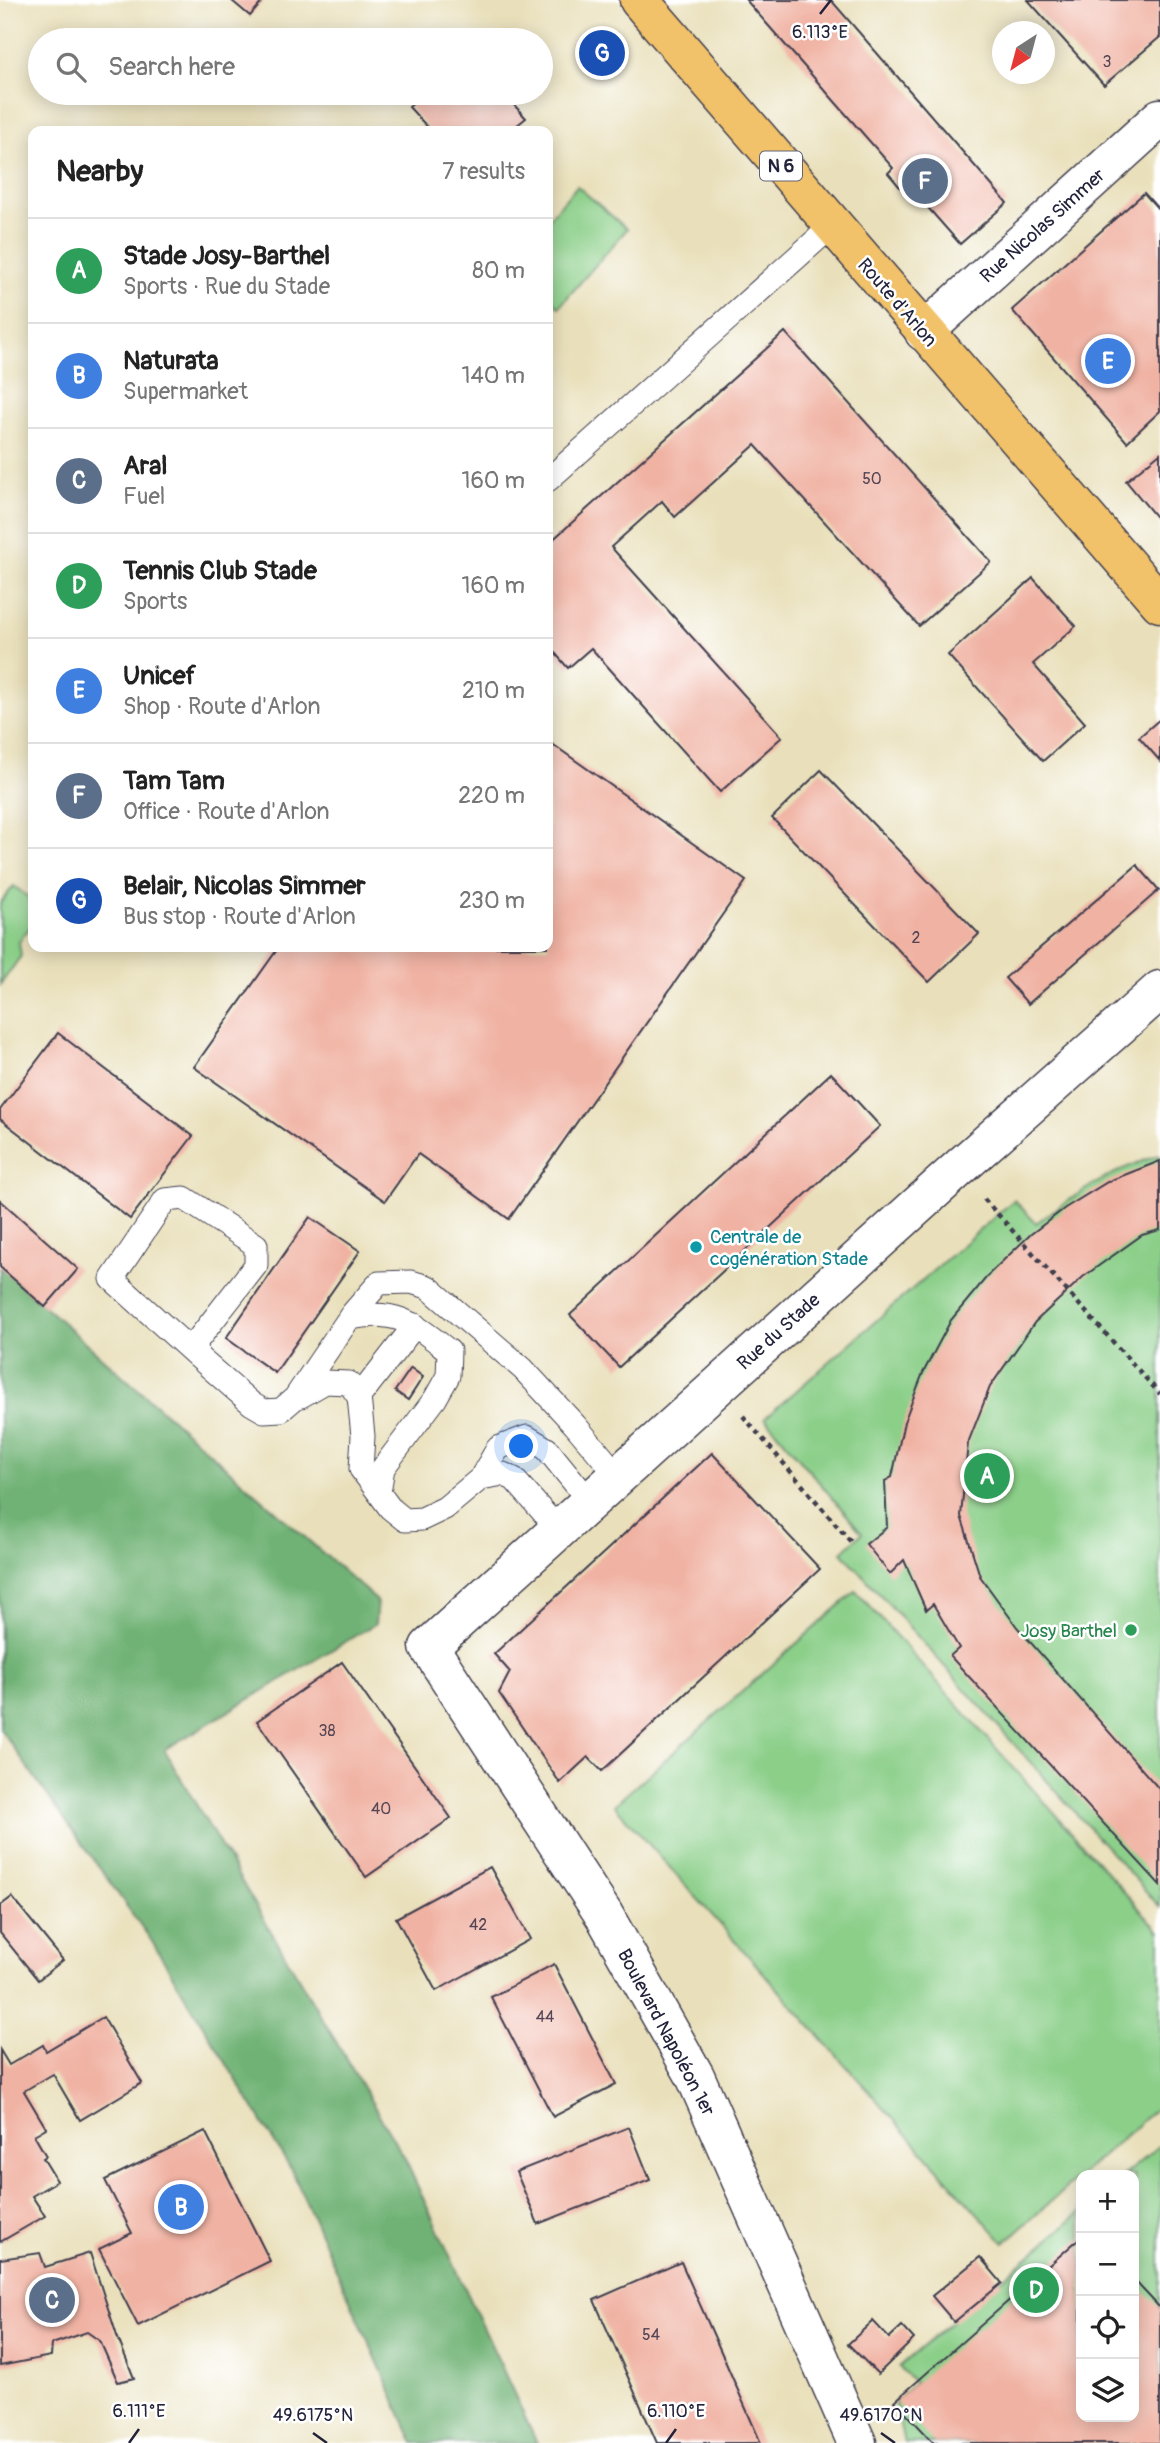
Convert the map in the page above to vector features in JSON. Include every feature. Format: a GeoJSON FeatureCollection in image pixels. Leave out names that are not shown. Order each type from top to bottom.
{"type":"FeatureCollection","features":[{"type":"Feature","properties":{"kind":"main road","name":"Route d'Arlon"},"geometry":{"type":"LineString","coordinates":[[639,0],[1160,603]]}},
{"type":"Feature","properties":{"kind":"street","name":"Rue Nicolas Simmer"},"geometry":{"type":"LineString","coordinates":[[924,332],[1160,118]]}},
{"type":"Feature","properties":{"kind":"street","name":"Rue du Stade"},"geometry":{"type":"LineString","coordinates":[[429,1647],[1160,990]]}},
{"type":"Feature","properties":{"kind":"street","name":"Boulevard Napoléon 1er"},"geometry":{"type":"LineString","coordinates":[[429,1647],[604,1915],[695,2076],[857,2443]]}},
{"type":"Feature","properties":{"kind":"lane"},"geometry":{"type":"LineString","coordinates":[[553,476],[833,225]]}},
{"type":"Feature","properties":{"kind":"lane"},"geometry":{"type":"LineString","coordinates":[[197,1356],[196,1342],[256,1265],[256,1245],[184,1198],[165,1200],[112,1279],[197,1356],[264,1411],[281,1410],[295,1398],[325,1382],[349,1383],[359,1397],[363,1436],[361,1469],[390,1508],[405,1520],[422,1519],[445,1508],[481,1478],[499,1448],[527,1437],[547,1449],[590,1502]]}},
{"type":"Feature","properties":{"kind":"lane"},"geometry":{"type":"LineString","coordinates":[[295,1398],[350,1318],[379,1283],[411,1282],[428,1287],[523,1368],[618,1476]]}},
{"type":"Feature","properties":{"kind":"lane"},"geometry":{"type":"LineString","coordinates":[[350,1318],[368,1314],[399,1317],[415,1325],[449,1351],[448,1376],[435,1399],[383,1468],[379,1492]]}},
{"type":"Feature","properties":{"kind":"lane"},"geometry":{"type":"LineString","coordinates":[[359,1397],[415,1325]]}},
{"type":"Feature","properties":{"kind":"lane"},"geometry":{"type":"LineString","coordinates":[[481,1478],[503,1474],[514,1479],[559,1530]]}},
{"type":"Feature","properties":{"kind":"path"},"geometry":{"type":"LineString","coordinates":[[958,1169],[1160,1394]]}},
{"type":"Feature","properties":{"kind":"path"},"geometry":{"type":"LineString","coordinates":[[717,1387],[852,1543]]}},
{"type":"Feature","properties":{"kind":"green space"},"geometry":{"type":"Polygon","coordinates":[[[577,186],[627,229],[559,307],[553,302],[553,213],[577,186]]]}},
{"type":"Feature","properties":{"kind":"green space"},"geometry":{"type":"Polygon","coordinates":[[[14,886],[28,897],[28,930],[19,942],[21,956],[0,985],[0,903],[14,886]]]}},
{"type":"Feature","properties":{"kind":"green space"},"geometry":{"type":"Polygon","coordinates":[[[1160,1155],[1160,1907],[842,1552],[862,1533],[765,1418],[1014,1200],[1036,1223],[1110,1175],[1160,1155]]]}},
{"type":"Feature","properties":{"kind":"green space"},"geometry":{"type":"Polygon","coordinates":[[[0,1267],[377,1601],[375,1624],[164,1750],[404,2157],[537,2443],[414,2443],[292,2171],[151,1940],[0,1729],[0,1267]]]}},
{"type":"Feature","properties":{"kind":"green space"},"geometry":{"type":"Polygon","coordinates":[[[856,1591],[1160,1932],[1160,2105],[1087,2170],[1076,2170],[1076,2179],[1004,2243],[614,1805],[856,1591]]]}},
{"type":"Feature","properties":{"kind":"green space"},"geometry":{"type":"Polygon","coordinates":[[[1160,2145],[1160,2443],[904,2443],[895,2401],[915,2383],[899,2367],[1076,2216],[1076,2422],[1139,2422],[1139,2170],[1130,2170],[1160,2145]]]}},
{"type":"Feature","properties":{"kind":"building"},"geometry":{"type":"Polygon","coordinates":[[[231,0],[264,0],[250,16],[231,0]]]}},
{"type":"Feature","properties":{"kind":"building"},"geometry":{"type":"Polygon","coordinates":[[[746,0],[831,0],[1007,203],[960,244],[916,194],[910,199],[888,173],[893,168],[746,0]]]}},
{"type":"Feature","properties":{"kind":"building"},"geometry":{"type":"Polygon","coordinates":[[[1028,0],[1160,0],[1160,37],[1104,85],[1055,30],[1055,21],[1047,21],[1028,0]]]}},
{"type":"Feature","properties":{"kind":"building"},"geometry":{"type":"Polygon","coordinates":[[[514,105],[526,118],[516,126],[426,126],[409,107],[514,105]]]}},
{"type":"Feature","properties":{"kind":"building"},"geometry":{"type":"Polygon","coordinates":[[[1144,193],[1160,211],[1160,411],[1127,442],[1012,310],[1144,193]]]}},
{"type":"Feature","properties":{"kind":"building"},"geometry":{"type":"Polygon","coordinates":[[[785,332],[991,562],[919,626],[755,445],[675,517],[662,501],[611,547],[782,737],[720,792],[591,648],[568,668],[553,651],[553,540],[785,332]]]}},
{"type":"Feature","properties":{"kind":"building"},"geometry":{"type":"Polygon","coordinates":[[[1160,453],[1160,522],[1126,481],[1160,453]]]}},
{"type":"Feature","properties":{"kind":"building"},"geometry":{"type":"Polygon","coordinates":[[[1033,578],[1076,626],[1033,664],[1085,723],[1043,761],[948,655],[1033,578]]]}},
{"type":"Feature","properties":{"kind":"building"},"geometry":{"type":"Polygon","coordinates":[[[1160,719],[1160,761],[1139,737],[1160,719]]]}},
{"type":"Feature","properties":{"kind":"building"},"geometry":{"type":"Polygon","coordinates":[[[553,745],[746,881],[509,1219],[418,1154],[385,1201],[194,1067],[275,952],[553,952],[553,745]]]}},
{"type":"Feature","properties":{"kind":"building"},"geometry":{"type":"Polygon","coordinates":[[[821,770],[979,934],[929,982],[772,818],[821,770]]]}},
{"type":"Feature","properties":{"kind":"building"},"geometry":{"type":"Polygon","coordinates":[[[1137,865],[1159,890],[1028,1004],[1005,978],[1137,865]]]}},
{"type":"Feature","properties":{"kind":"building"},"geometry":{"type":"Polygon","coordinates":[[[58,1033],[193,1136],[130,1219],[0,1119],[0,1110],[58,1033]]]}},
{"type":"Feature","properties":{"kind":"building","name":"Centrale de cogénération Stade"},"geometry":{"type":"Polygon","coordinates":[[[831,1073],[880,1126],[619,1367],[570,1315],[831,1073]]]}},
{"type":"Feature","properties":{"kind":"building"},"geometry":{"type":"Polygon","coordinates":[[[1160,1161],[1160,1230],[1142,1235],[1083,1277],[1035,1322],[990,1387],[968,1443],[961,1516],[980,1576],[1017,1627],[1160,1790],[1160,1885],[950,1656],[959,1648],[933,1604],[926,1610],[904,1560],[890,1574],[866,1544],[887,1527],[885,1481],[892,1477],[904,1422],[923,1373],[951,1320],[990,1273],[1031,1234],[1065,1208],[1109,1181],[1160,1161]]]}},
{"type":"Feature","properties":{"kind":"building"},"geometry":{"type":"Polygon","coordinates":[[[0,1200],[78,1269],[45,1307],[0,1267],[0,1200]]]}},
{"type":"Feature","properties":{"kind":"building"},"geometry":{"type":"Polygon","coordinates":[[[310,1217],[360,1251],[275,1373],[226,1338],[310,1217]]]}},
{"type":"Feature","properties":{"kind":"building"},"geometry":{"type":"Polygon","coordinates":[[[411,1368],[423,1377],[408,1400],[395,1391],[411,1368]]]}},
{"type":"Feature","properties":{"kind":"building"},"geometry":{"type":"Polygon","coordinates":[[[712,1453],[820,1569],[602,1771],[588,1757],[560,1783],[499,1693],[510,1672],[494,1654],[712,1453]]]}},
{"type":"Feature","properties":{"kind":"building"},"geometry":{"type":"Polygon","coordinates":[[[342,1662],[451,1818],[366,1877],[257,1721],[342,1662]]]}},
{"type":"Feature","properties":{"kind":"building"},"geometry":{"type":"Polygon","coordinates":[[[490,1867],[530,1939],[436,1991],[396,1918],[490,1867]]]}},
{"type":"Feature","properties":{"kind":"building"},"geometry":{"type":"Polygon","coordinates":[[[12,1897],[63,1960],[38,1980],[0,1933],[0,1906],[12,1897]]]}},
{"type":"Feature","properties":{"kind":"building"},"geometry":{"type":"Polygon","coordinates":[[[554,1964],[616,2084],[553,2117],[491,1997],[554,1964]]]}},
{"type":"Feature","properties":{"kind":"building"},"geometry":{"type":"Polygon","coordinates":[[[103,2017],[142,2083],[80,2120],[53,2074],[24,2091],[46,2128],[34,2135],[46,2156],[43,2158],[57,2181],[32,2196],[45,2216],[0,2242],[0,2050],[9,2065],[43,2045],[46,2051],[103,2017]]]}},
{"type":"Feature","properties":{"kind":"building"},"geometry":{"type":"Polygon","coordinates":[[[629,2127],[650,2180],[538,2224],[516,2172],[629,2127]]]}},
{"type":"Feature","properties":{"kind":"building"},"geometry":{"type":"Polygon","coordinates":[[[205,2131],[270,2261],[138,2326],[99,2249],[132,2233],[105,2180],[205,2131]]]}},
{"type":"Feature","properties":{"kind":"building"},"geometry":{"type":"Polygon","coordinates":[[[1076,2241],[1076,2422],[1139,2422],[1139,2285],[1160,2308],[1160,2443],[934,2443],[895,2401],[1076,2241]]]}},
{"type":"Feature","properties":{"kind":"building"},"geometry":{"type":"Polygon","coordinates":[[[40,2253],[45,2267],[90,2253],[134,2378],[118,2382],[100,2341],[87,2332],[52,2344],[51,2356],[0,2366],[0,2259],[40,2253]]]}},
{"type":"Feature","properties":{"kind":"building"},"geometry":{"type":"Polygon","coordinates":[[[980,2257],[1002,2283],[954,2322],[932,2296],[980,2257]]]}},
{"type":"Feature","properties":{"kind":"building"},"geometry":{"type":"Polygon","coordinates":[[[681,2262],[761,2443],[657,2443],[594,2300],[681,2262]]]}},
{"type":"Feature","properties":{"kind":"building"},"geometry":{"type":"Polygon","coordinates":[[[873,2321],[889,2338],[902,2326],[914,2339],[878,2374],[848,2344],[873,2321]]]}},
{"type":"Feature","properties":{"kind":"place","name":"Belair, Nicolas Simmer"},"geometry":{"type":"Point","coordinates":[602,53]}},
{"type":"Feature","properties":{"kind":"place","name":"Tam Tam"},"geometry":{"type":"Point","coordinates":[925,181]}},
{"type":"Feature","properties":{"kind":"place","name":"Unicef"},"geometry":{"type":"Point","coordinates":[1108,361]}},
{"type":"Feature","properties":{"kind":"place","name":"Centrale de cogénération Stade"},"geometry":{"type":"Point","coordinates":[696,1247]}},
{"type":"Feature","properties":{"kind":"place","name":"Stade Josy-Barthel"},"geometry":{"type":"Point","coordinates":[987,1476]}},
{"type":"Feature","properties":{"kind":"place","name":"Josy Barthel"},"geometry":{"type":"Point","coordinates":[1131,1630]}},
{"type":"Feature","properties":{"kind":"place","name":"Naturata"},"geometry":{"type":"Point","coordinates":[181,2207]}},
{"type":"Feature","properties":{"kind":"place","name":"Tennis Club Stade"},"geometry":{"type":"Point","coordinates":[1036,2290]}},
{"type":"Feature","properties":{"kind":"place","name":"Aral"},"geometry":{"type":"Point","coordinates":[52,2300]}}]}
